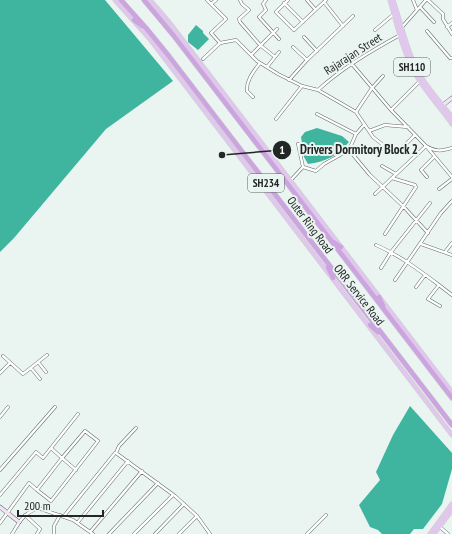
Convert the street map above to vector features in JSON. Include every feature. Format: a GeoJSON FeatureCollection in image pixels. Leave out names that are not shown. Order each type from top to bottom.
{"type":"FeatureCollection","features":[{"type":"Feature","properties":{"kind":"highway","name":"Outer Ring Road"},"geometry":{"type":"LineString","coordinates":[[121,0],[148,30],[452,425]]}},
{"type":"Feature","properties":{"kind":"highway","name":"Outer Ring Road"},"geometry":{"type":"LineString","coordinates":[[144,0],[452,398]]}},
{"type":"Feature","properties":{"kind":"highway"},"geometry":{"type":"LineString","coordinates":[[149,0],[152,10]]}},
{"type":"Feature","properties":{"kind":"highway"},"geometry":{"type":"LineString","coordinates":[[134,20],[148,30]]}},
{"type":"Feature","properties":{"kind":"highway"},"geometry":{"type":"LineString","coordinates":[[328,237],[341,247]]}},
{"type":"Feature","properties":{"kind":"highway"},"geometry":{"type":"LineString","coordinates":[[325,260],[333,278]]}},
{"type":"Feature","properties":{"kind":"highway"},"geometry":{"type":"LineString","coordinates":[[379,297],[385,311]]}},
{"type":"Feature","properties":{"kind":"highway"},"geometry":{"type":"LineString","coordinates":[[370,326],[384,337]]}},
{"type":"Feature","properties":{"kind":"main road","name":"ORR Service Road"},"geometry":{"type":"LineString","coordinates":[[115,0],[149,38],[452,434]]}},
{"type":"Feature","properties":{"kind":"main road","name":"ORR Service Road"},"geometry":{"type":"LineString","coordinates":[[149,0],[169,22],[452,392]]}},
{"type":"Feature","properties":{"kind":"main road","name":"SH110"},"geometry":{"type":"LineString","coordinates":[[390,0],[400,28]]}},
{"type":"Feature","properties":{"kind":"main road","name":"SH110"},"geometry":{"type":"LineString","coordinates":[[393,0],[402,34],[417,70],[422,79],[452,117]]}},
{"type":"Feature","properties":{"kind":"main road","name":"SH110"},"geometry":{"type":"LineString","coordinates":[[402,34],[408,59],[420,81],[452,124]]}},
{"type":"Feature","properties":{"kind":"main road"},"geometry":{"type":"LineString","coordinates":[[434,534],[451,508]]}},
{"type":"Feature","properties":{"kind":"main road"},"geometry":{"type":"LineString","coordinates":[[430,534],[451,508]]}},
{"type":"Feature","properties":{"kind":"street"},"geometry":{"type":"LineString","coordinates":[[207,0],[226,19],[211,33],[220,43]]}},
{"type":"Feature","properties":{"kind":"street"},"geometry":{"type":"LineString","coordinates":[[211,4],[216,0]]}},
{"type":"Feature","properties":{"kind":"street"},"geometry":{"type":"LineString","coordinates":[[240,0],[249,10],[239,20],[260,45],[275,57]]}},
{"type":"Feature","properties":{"kind":"street"},"geometry":{"type":"LineString","coordinates":[[266,0],[263,4],[266,10],[259,17],[279,39]]}},
{"type":"Feature","properties":{"kind":"street"},"geometry":{"type":"LineString","coordinates":[[288,0],[276,11],[276,14],[292,30],[294,30],[325,1],[343,26]]}},
{"type":"Feature","properties":{"kind":"street"},"geometry":{"type":"LineString","coordinates":[[307,0],[315,9]]}},
{"type":"Feature","properties":{"kind":"street"},"geometry":{"type":"LineString","coordinates":[[413,0],[417,10]]}},
{"type":"Feature","properties":{"kind":"street"},"geometry":{"type":"LineString","coordinates":[[400,28],[427,0],[443,14],[443,19],[452,34]]}},
{"type":"Feature","properties":{"kind":"street"},"geometry":{"type":"LineString","coordinates":[[284,3],[303,22]]}},
{"type":"Feature","properties":{"kind":"street"},"geometry":{"type":"LineString","coordinates":[[420,7],[434,22]]}},
{"type":"Feature","properties":{"kind":"street"},"geometry":{"type":"LineString","coordinates":[[375,30],[394,14]]}},
{"type":"Feature","properties":{"kind":"street"},"geometry":{"type":"LineString","coordinates":[[289,80],[317,50],[353,16]]}},
{"type":"Feature","properties":{"kind":"street"},"geometry":{"type":"LineString","coordinates":[[447,27],[452,23]]}},
{"type":"Feature","properties":{"kind":"street"},"geometry":{"type":"LineString","coordinates":[[250,55],[277,28]]}},
{"type":"Feature","properties":{"kind":"street"},"geometry":{"type":"LineString","coordinates":[[427,31],[450,58],[452,58]]}},
{"type":"Feature","properties":{"kind":"street","name":"Rajarajan Street"},"geometry":{"type":"LineString","coordinates":[[318,90],[329,80],[352,64],[402,34]]}},
{"type":"Feature","properties":{"kind":"street"},"geometry":{"type":"LineString","coordinates":[[304,37],[317,50]]}},
{"type":"Feature","properties":{"kind":"street"},"geometry":{"type":"LineString","coordinates":[[203,59],[220,43],[236,40],[260,63],[289,80],[302,86],[318,90],[356,112],[373,137],[392,152],[396,154],[415,135]]}},
{"type":"Feature","properties":{"kind":"street"},"geometry":{"type":"LineString","coordinates":[[293,47],[307,60]]}},
{"type":"Feature","properties":{"kind":"street"},"geometry":{"type":"LineString","coordinates":[[267,67],[279,52]]}},
{"type":"Feature","properties":{"kind":"street"},"geometry":{"type":"LineString","coordinates":[[253,97],[248,91],[247,86],[251,76],[260,63]]}},
{"type":"Feature","properties":{"kind":"street"},"geometry":{"type":"LineString","coordinates":[[352,64],[391,110],[426,146],[452,178],[439,189]]}},
{"type":"Feature","properties":{"kind":"street"},"geometry":{"type":"LineString","coordinates":[[356,112],[372,88],[383,76]]}},
{"type":"Feature","properties":{"kind":"street"},"geometry":{"type":"LineString","coordinates":[[391,110],[420,81]]}},
{"type":"Feature","properties":{"kind":"street"},"geometry":{"type":"LineString","coordinates":[[276,119],[302,86]]}},
{"type":"Feature","properties":{"kind":"street"},"geometry":{"type":"LineString","coordinates":[[443,105],[452,98]]}},
{"type":"Feature","properties":{"kind":"street"},"geometry":{"type":"LineString","coordinates":[[317,114],[356,134]]}},
{"type":"Feature","properties":{"kind":"street"},"geometry":{"type":"LineString","coordinates":[[303,167],[316,171],[324,164],[349,150],[356,134],[364,125]]}},
{"type":"Feature","properties":{"kind":"street"},"geometry":{"type":"LineString","coordinates":[[369,131],[385,125],[408,127]]}},
{"type":"Feature","properties":{"kind":"street"},"geometry":{"type":"LineString","coordinates":[[298,144],[303,167]]}},
{"type":"Feature","properties":{"kind":"street"},"geometry":{"type":"LineString","coordinates":[[426,146],[432,150],[440,151],[452,148]]}},
{"type":"Feature","properties":{"kind":"street"},"geometry":{"type":"LineString","coordinates":[[375,194],[426,146]]}},
{"type":"Feature","properties":{"kind":"street"},"geometry":{"type":"LineString","coordinates":[[349,150],[370,175],[403,206],[428,234]]}},
{"type":"Feature","properties":{"kind":"street"},"geometry":{"type":"LineString","coordinates":[[427,177],[421,170],[434,157]]}},
{"type":"Feature","properties":{"kind":"street"},"geometry":{"type":"LineString","coordinates":[[382,166],[396,174]]}},
{"type":"Feature","properties":{"kind":"street"},"geometry":{"type":"LineString","coordinates":[[290,181],[303,167]]}},
{"type":"Feature","properties":{"kind":"street"},"geometry":{"type":"LineString","coordinates":[[386,234],[416,187],[415,185],[392,178]]}},
{"type":"Feature","properties":{"kind":"street"},"geometry":{"type":"LineString","coordinates":[[395,280],[441,213],[452,202]]}},
{"type":"Feature","properties":{"kind":"street"},"geometry":{"type":"LineString","coordinates":[[381,268],[391,252],[430,203]]}},
{"type":"Feature","properties":{"kind":"street"},"geometry":{"type":"LineString","coordinates":[[445,252],[452,243]]}},
{"type":"Feature","properties":{"kind":"street"},"geometry":{"type":"LineString","coordinates":[[421,244],[452,255]]}},
{"type":"Feature","properties":{"kind":"street"},"geometry":{"type":"LineString","coordinates":[[376,245],[408,262],[452,295]]}},
{"type":"Feature","properties":{"kind":"street"},"geometry":{"type":"LineString","coordinates":[[416,287],[425,274]]}},
{"type":"Feature","properties":{"kind":"street"},"geometry":{"type":"LineString","coordinates":[[439,285],[428,299],[440,306]]}},
{"type":"Feature","properties":{"kind":"street"},"geometry":{"type":"LineString","coordinates":[[3,356],[22,374],[47,355]]}},
{"type":"Feature","properties":{"kind":"street"},"geometry":{"type":"LineString","coordinates":[[38,362],[46,372]]}},
{"type":"Feature","properties":{"kind":"street"},"geometry":{"type":"LineString","coordinates":[[0,373],[10,363]]}},
{"type":"Feature","properties":{"kind":"street"},"geometry":{"type":"LineString","coordinates":[[31,368],[40,379]]}},
{"type":"Feature","properties":{"kind":"street"},"geometry":{"type":"LineString","coordinates":[[0,470],[55,406]]}},
{"type":"Feature","properties":{"kind":"street"},"geometry":{"type":"LineString","coordinates":[[0,417],[8,407]]}},
{"type":"Feature","properties":{"kind":"street"},"geometry":{"type":"LineString","coordinates":[[0,495],[36,452],[44,458],[78,414]]}},
{"type":"Feature","properties":{"kind":"street"},"geometry":{"type":"LineString","coordinates":[[64,516],[116,453],[119,446],[136,428]]}},
{"type":"Feature","properties":{"kind":"street"},"geometry":{"type":"LineString","coordinates":[[0,523],[29,484],[36,490],[51,501],[98,441],[85,431],[36,490]]}},
{"type":"Feature","properties":{"kind":"street"},"geometry":{"type":"LineString","coordinates":[[51,448],[76,470]]}},
{"type":"Feature","properties":{"kind":"street"},"geometry":{"type":"LineString","coordinates":[[116,453],[184,504],[197,516],[210,534]]}},
{"type":"Feature","properties":{"kind":"street"},"geometry":{"type":"LineString","coordinates":[[78,522],[128,461]]}},
{"type":"Feature","properties":{"kind":"street"},"geometry":{"type":"LineString","coordinates":[[12,534],[19,522],[28,512],[38,508],[78,522],[92,533],[142,471]]}},
{"type":"Feature","properties":{"kind":"street"},"geometry":{"type":"LineString","coordinates":[[108,534],[158,483]]}},
{"type":"Feature","properties":{"kind":"street"},"geometry":{"type":"LineString","coordinates":[[134,534],[173,495]]}},
{"type":"Feature","properties":{"kind":"street"},"geometry":{"type":"LineString","coordinates":[[155,534],[184,504]]}},
{"type":"Feature","properties":{"kind":"street"},"geometry":{"type":"LineString","coordinates":[[0,507],[19,522]]}},
{"type":"Feature","properties":{"kind":"street"},"geometry":{"type":"LineString","coordinates":[[25,515],[40,529],[37,534]]}},
{"type":"Feature","properties":{"kind":"street"},"geometry":{"type":"LineString","coordinates":[[54,534],[54,526],[60,515]]}},
{"type":"Feature","properties":{"kind":"street"},"geometry":{"type":"LineString","coordinates":[[307,534],[326,515]]}},
{"type":"Feature","properties":{"kind":"street"},"geometry":{"type":"LineString","coordinates":[[179,534],[197,516]]}},
{"type":"Feature","properties":{"kind":"street"},"geometry":{"type":"LineString","coordinates":[[440,527],[448,534]]}},
{"type":"Feature","properties":{"kind":"shaded area"},"geometry":{"type":"Polygon","coordinates":[[[0,0],[105,0],[173,81],[106,129],[14,238],[0,252],[0,0]]]}},
{"type":"Feature","properties":{"kind":"shaded area"},"geometry":{"type":"Polygon","coordinates":[[[196,25],[209,39],[198,50],[188,42],[188,35],[196,25]]]}},
{"type":"Feature","properties":{"kind":"shaded area"},"geometry":{"type":"Polygon","coordinates":[[[317,128],[342,136],[349,142],[340,151],[326,160],[308,164],[304,157],[301,137],[305,132],[317,128]]]}},
{"type":"Feature","properties":{"kind":"shaded area"},"geometry":{"type":"Polygon","coordinates":[[[410,406],[452,453],[452,469],[442,504],[423,529],[414,529],[410,534],[382,534],[378,530],[370,527],[359,505],[380,480],[376,472],[393,435],[410,406]]]}},
{"type":"Feature","properties":{"kind":"place","name":"Drivers Dormitory Block 2"},"geometry":{"type":"Point","coordinates":[222,155]}}]}
